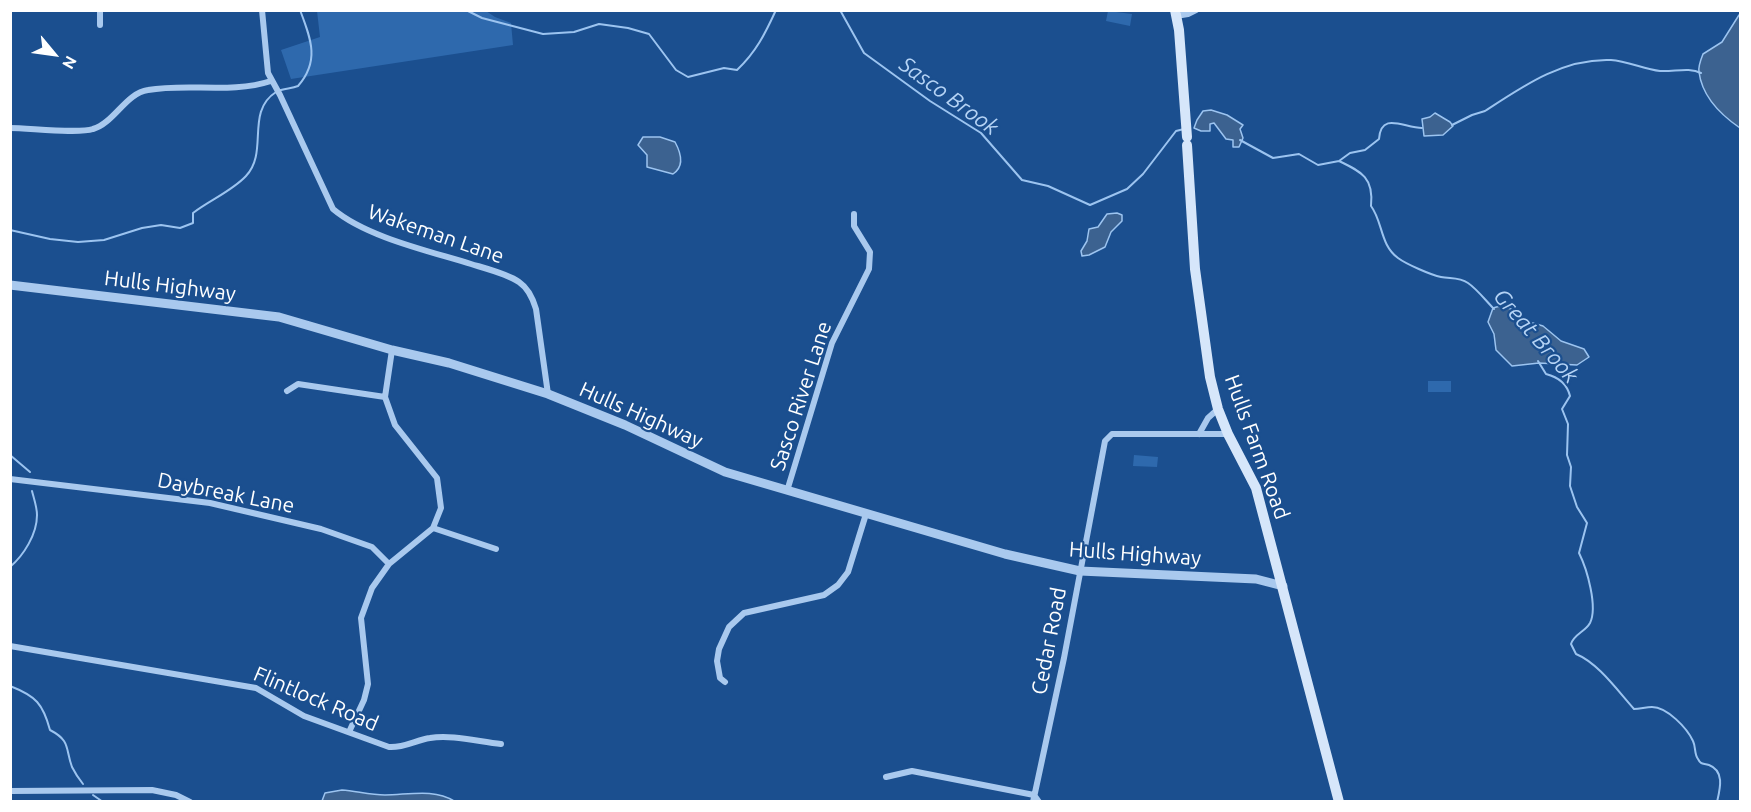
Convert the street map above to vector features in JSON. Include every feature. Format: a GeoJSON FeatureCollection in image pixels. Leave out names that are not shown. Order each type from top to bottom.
{"type":"FeatureCollection","features":[{"type":"Feature","properties":{"kind":"main road","name":"Hulls Farm Road"},"geometry":{"type":"LineString","coordinates":[[1177,17],[1195,269],[1210,377],[1218,409],[1228,434],[1256,488],[1339,801]]}},
{"type":"Feature","properties":{"kind":"street"},"geometry":{"type":"LineString","coordinates":[[99,25],[100,10]]}},
{"type":"Feature","properties":{"kind":"street"},"geometry":{"type":"LineString","coordinates":[[10,128],[93,129],[117,112],[138,92],[159,88],[237,87],[271,81],[264,47],[262,10]]}},
{"type":"Feature","properties":{"kind":"street"},"geometry":{"type":"LineString","coordinates":[[1177,17],[1196,10]]}},
{"type":"Feature","properties":{"kind":"street","name":"Wakeman Lane"},"geometry":{"type":"LineString","coordinates":[[271,81],[280,95],[333,209],[344,218],[405,244],[487,269],[519,282],[533,298],[536,309],[548,394]]}},
{"type":"Feature","properties":{"kind":"street","name":"Sasco River Lane"},"geometry":{"type":"LineString","coordinates":[[788,491],[832,343],[869,269],[870,252],[854,226],[854,214]]}},
{"type":"Feature","properties":{"kind":"street","name":"Hulls Highway"},"geometry":{"type":"LineString","coordinates":[[10,285],[279,317],[392,350],[449,363],[548,394],[625,425],[725,472],[1005,554],[1080,571],[1256,579],[1283,586]]}},
{"type":"Feature","properties":{"kind":"street"},"geometry":{"type":"LineString","coordinates":[[349,732],[364,700],[368,684],[361,618],[372,588],[389,564],[433,528],[441,508],[437,478],[395,425],[385,397],[392,350]]}},
{"type":"Feature","properties":{"kind":"street"},"geometry":{"type":"LineString","coordinates":[[287,391],[298,384],[385,397]]}},
{"type":"Feature","properties":{"kind":"street"},"geometry":{"type":"LineString","coordinates":[[1199,434],[1208,418],[1218,409]]}},
{"type":"Feature","properties":{"kind":"street","name":"Cedar Road"},"geometry":{"type":"LineString","coordinates":[[1034,798],[1064,658],[1105,441],[1112,434],[1228,434]]}},
{"type":"Feature","properties":{"kind":"street","name":"Daybreak Lane"},"geometry":{"type":"LineString","coordinates":[[10,479],[210,503],[331,532],[372,547],[389,564]]}},
{"type":"Feature","properties":{"kind":"street"},"geometry":{"type":"LineString","coordinates":[[724,682],[720,678],[717,661],[719,649],[729,627],[744,614],[824,595],[838,585],[848,572],[866,514]]}},
{"type":"Feature","properties":{"kind":"street"},"geometry":{"type":"LineString","coordinates":[[433,528],[496,549]]}},
{"type":"Feature","properties":{"kind":"street","name":"Hulls Highway"},"geometry":{"type":"LineString","coordinates":[[1256,579],[1278,573]]}},
{"type":"Feature","properties":{"kind":"street","name":"Flintlock Road"},"geometry":{"type":"LineString","coordinates":[[10,646],[256,688],[304,716],[389,747],[400,748],[440,737],[501,744]]}},
{"type":"Feature","properties":{"kind":"street"},"geometry":{"type":"LineString","coordinates":[[886,777],[912,771],[1039,801]]}},
{"type":"Feature","properties":{"kind":"street"},"geometry":{"type":"LineString","coordinates":[[10,791],[152,790],[176,795],[190,801]]}},
{"type":"Feature","properties":{"kind":"shaded area"},"geometry":{"type":"Polygon","coordinates":[[[317,11],[486,11],[511,23],[513,45],[291,79],[281,50],[320,37],[317,11]]]}},
{"type":"Feature","properties":{"kind":"shaded area"},"geometry":{"type":"Polygon","coordinates":[[[1108,11],[1132,14],[1130,26],[1106,21],[1108,11]]]}},
{"type":"Feature","properties":{"kind":"shaded area"},"geometry":{"type":"Polygon","coordinates":[[[1428,381],[1451,381],[1451,392],[1428,392],[1428,381]]]}},
{"type":"Feature","properties":{"kind":"shaded area"},"geometry":{"type":"Polygon","coordinates":[[[1134,455],[1158,457],[1157,467],[1133,466],[1134,455]]]}},
{"type":"Feature","properties":{"kind":"water"},"geometry":{"type":"Polygon","coordinates":[[[1739,15],[1740,128],[1719,111],[1708,97],[1699,70],[1703,54],[1722,42],[1739,15]]]}},
{"type":"Feature","properties":{"kind":"water"},"geometry":{"type":"Polygon","coordinates":[[[1211,110],[1227,115],[1243,125],[1240,129],[1243,138],[1239,147],[1233,147],[1233,140],[1226,139],[1214,123],[1210,124],[1210,131],[1194,128],[1203,111],[1211,110]]]}},
{"type":"Feature","properties":{"kind":"water"},"geometry":{"type":"Polygon","coordinates":[[[1435,113],[1453,126],[1443,135],[1424,136],[1422,119],[1435,113]]]}},
{"type":"Feature","properties":{"kind":"water"},"geometry":{"type":"Polygon","coordinates":[[[643,137],[660,137],[675,142],[681,159],[677,171],[673,174],[647,167],[647,155],[638,145],[643,137]]]}},
{"type":"Feature","properties":{"kind":"water"},"geometry":{"type":"Polygon","coordinates":[[[1107,214],[1122,215],[1122,221],[1111,232],[1105,247],[1082,256],[1081,251],[1087,241],[1089,229],[1098,227],[1107,214]]]}},
{"type":"Feature","properties":{"kind":"water"},"geometry":{"type":"Polygon","coordinates":[[[1500,306],[1511,309],[1519,319],[1543,326],[1561,341],[1584,349],[1589,357],[1577,365],[1539,363],[1512,366],[1496,350],[1494,334],[1488,322],[1493,308],[1500,306]]]}},
{"type":"Feature","properties":{"kind":"water"},"geometry":{"type":"Polygon","coordinates":[[[342,790],[379,795],[429,793],[454,801],[322,801],[325,793],[342,790]]]}},
{"type":"Feature","properties":{"kind":"waterway","name":"Sasco Brook"},"geometry":{"type":"LineString","coordinates":[[10,230],[50,239],[78,242],[104,240],[142,228],[161,225],[180,228],[193,223],[193,213],[234,186],[246,176],[253,166],[261,110],[267,100],[276,92],[298,86],[305,77],[309,68],[311,50],[300,10]]}},
{"type":"Feature","properties":{"kind":"waterway","name":"Sasco Brook"},"geometry":{"type":"LineString","coordinates":[[466,10],[482,18],[543,34],[574,32],[599,24],[649,34],[676,70],[688,77],[724,68],[737,70],[760,42],[776,10]]}},
{"type":"Feature","properties":{"kind":"waterway","name":"Sasco Brook"},"geometry":{"type":"LineString","coordinates":[[840,10],[864,53],[930,101],[981,133],[1022,180],[1048,186],[1090,205],[1127,189],[1143,174],[1176,131],[1184,129]]}},
{"type":"Feature","properties":{"kind":"waterway","name":"Sasco Brook"},"geometry":{"type":"LineString","coordinates":[[1452,125],[1485,111],[1544,75],[1576,64],[1611,60],[1660,71],[1686,70],[1701,73]]}},
{"type":"Feature","properties":{"kind":"waterway","name":"Sasco Brook"},"geometry":{"type":"LineString","coordinates":[[1240,140],[1273,158],[1299,154],[1318,165],[1339,161],[1350,153],[1365,150],[1379,139],[1384,125],[1389,123],[1422,128]]}},
{"type":"Feature","properties":{"kind":"waterway","name":"Great Brook"},"geometry":{"type":"LineString","coordinates":[[1339,161],[1360,173],[1368,182],[1371,206],[1392,253],[1425,272],[1465,281],[1475,288],[1494,309]]}},
{"type":"Feature","properties":{"kind":"waterway","name":"Great Brook"},"geometry":{"type":"LineString","coordinates":[[1538,361],[1546,374],[1558,379],[1569,392],[1570,396],[1562,409],[1568,424],[1567,455],[1571,467],[1570,486],[1577,507],[1587,523],[1579,553],[1591,588],[1592,616],[1588,626],[1571,644],[1576,654],[1600,670],[1634,709],[1650,707],[1664,710],[1686,730],[1693,741],[1699,761],[1717,771],[1720,781],[1717,802]]}},
{"type":"Feature","properties":{"kind":"waterway"},"geometry":{"type":"LineString","coordinates":[[10,455],[30,472]]}},
{"type":"Feature","properties":{"kind":"waterway"},"geometry":{"type":"LineString","coordinates":[[10,567],[25,550],[35,529],[37,512],[32,491]]}},
{"type":"Feature","properties":{"kind":"waterway"},"geometry":{"type":"LineString","coordinates":[[10,686],[32,697],[41,707],[50,730],[64,742],[72,767],[83,784]]}},
{"type":"Feature","properties":{"kind":"waterway"},"geometry":{"type":"LineString","coordinates":[[93,795],[103,802]]}}]}
